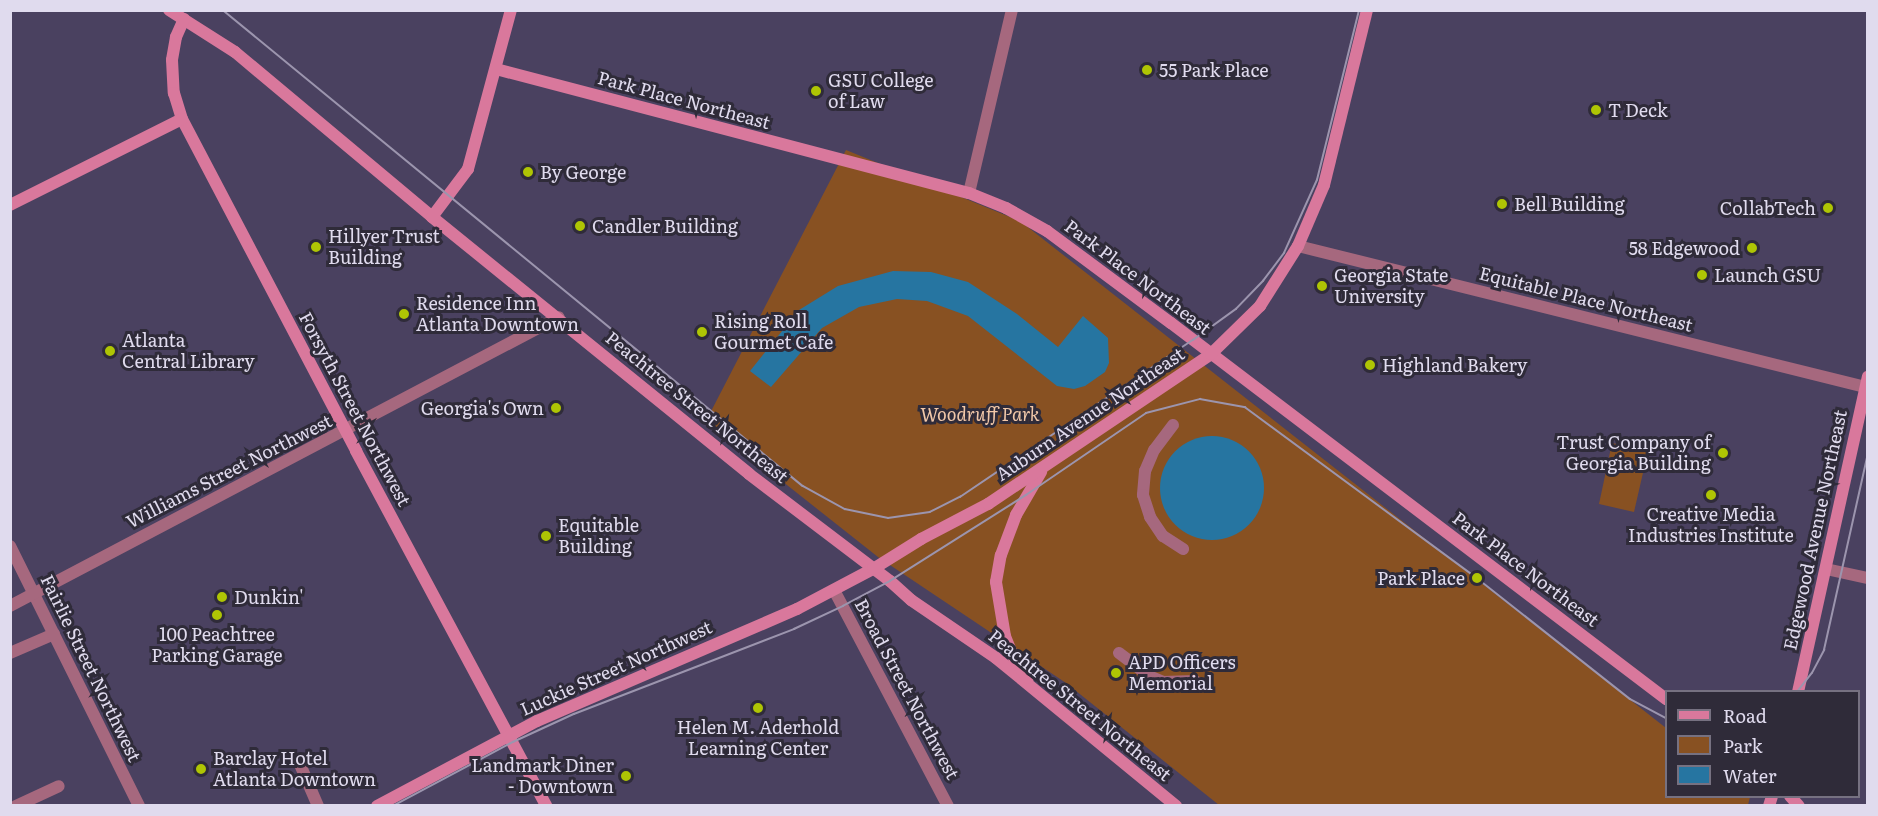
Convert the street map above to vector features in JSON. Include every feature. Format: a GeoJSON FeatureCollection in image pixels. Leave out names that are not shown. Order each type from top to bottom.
{"type":"FeatureCollection","features":[{"type":"Feature","properties":{"kind":"street","name":"Peachtree Street Northeast"},"geometry":{"type":"LineString","coordinates":[[169,10],[235,52],[432,217],[559,317],[749,474],[1040,694],[1176,806]]}},
{"type":"Feature","properties":{"kind":"street"},"geometry":{"type":"LineString","coordinates":[[432,217],[450,196],[468,168],[511,10]]}},
{"type":"Feature","properties":{"kind":"street"},"geometry":{"type":"LineString","coordinates":[[969,193],[1012,10]]}},
{"type":"Feature","properties":{"kind":"street","name":"Auburn Avenue Northeast"},"geometry":{"type":"LineString","coordinates":[[873,569],[921,539],[988,504],[1211,354],[1260,306],[1298,246],[1324,185],[1367,10]]}},
{"type":"Feature","properties":{"kind":"street","name":"Forsyth Street Northwest"},"geometry":{"type":"LineString","coordinates":[[184,19],[176,37],[172,60],[174,93],[182,119],[546,806]]}},
{"type":"Feature","properties":{"kind":"street","name":"Park Place Northeast"},"geometry":{"type":"LineString","coordinates":[[496,69],[969,193],[1006,208],[1047,231],[1665,698]]}},
{"type":"Feature","properties":{"kind":"street"},"geometry":{"type":"LineString","coordinates":[[10,205],[182,119]]}},
{"type":"Feature","properties":{"kind":"street","name":"Equitable Place Northeast"},"geometry":{"type":"LineString","coordinates":[[1298,246],[1866,382]]}},
{"type":"Feature","properties":{"kind":"street","name":"Williams Street Northwest"},"geometry":{"type":"LineString","coordinates":[[10,606],[559,317]]}},
{"type":"Feature","properties":{"kind":"street","name":"Edgewood Avenue Northeast"},"geometry":{"type":"LineString","coordinates":[[1798,690],[1866,382]]}},
{"type":"Feature","properties":{"kind":"street"},"geometry":{"type":"LineString","coordinates":[[1173,425],[1154,450],[1145,471],[1143,495],[1150,517],[1163,536],[1183,549]]}},
{"type":"Feature","properties":{"kind":"street"},"geometry":{"type":"LineString","coordinates":[[1040,694],[1015,661],[1005,636],[996,582],[1001,555],[1016,515],[1045,466]]}},
{"type":"Feature","properties":{"kind":"street","name":"Fairlie Street Northwest"},"geometry":{"type":"LineString","coordinates":[[10,546],[139,806]]}},
{"type":"Feature","properties":{"kind":"street","name":"Luckie Street Northwest"},"geometry":{"type":"LineString","coordinates":[[377,806],[510,735],[834,590],[873,569]]}},
{"type":"Feature","properties":{"kind":"street"},"geometry":{"type":"LineString","coordinates":[[1826,569],[1868,578]]}},
{"type":"Feature","properties":{"kind":"street","name":"Broad Street Northwest"},"geometry":{"type":"LineString","coordinates":[[834,590],[948,806]]}},
{"type":"Feature","properties":{"kind":"street"},"geometry":{"type":"LineString","coordinates":[[10,653],[54,634]]}},
{"type":"Feature","properties":{"kind":"street"},"geometry":{"type":"LineString","coordinates":[[1119,653],[1149,676],[1163,682],[1196,681]]}},
{"type":"Feature","properties":{"kind":"street"},"geometry":{"type":"LineString","coordinates":[[299,762],[318,806]]}},
{"type":"Feature","properties":{"kind":"street"},"geometry":{"type":"LineString","coordinates":[[16,806],[60,786]]}},
{"type":"Feature","properties":{"kind":"green space","name":"Woodruff Park"},"geometry":{"type":"Polygon","coordinates":[[[846,150],[1020,221],[1665,727],[1665,798],[1750,798],[1748,805],[1219,805],[1066,683],[878,557],[706,421],[846,150]]]}},
{"type":"Feature","properties":{"kind":"green space"},"geometry":{"type":"Polygon","coordinates":[[[1612,443],[1648,451],[1634,512],[1599,504],[1612,443]]]}},
{"type":"Feature","properties":{"kind":"water"},"geometry":{"type":"Polygon","coordinates":[[[893,271],[931,272],[968,282],[1017,314],[1058,347],[1083,316],[1108,338],[1109,363],[1105,372],[1085,386],[1074,389],[1057,386],[968,316],[927,301],[897,299],[859,307],[822,328],[771,387],[750,371],[799,310],[838,286],[893,271]]]}},
{"type":"Feature","properties":{"kind":"water"},"geometry":{"type":"Polygon","coordinates":[[[1212,436],[1232,440],[1249,451],[1260,468],[1264,488],[1260,508],[1249,525],[1232,536],[1212,540],[1192,536],[1175,525],[1164,508],[1160,488],[1164,468],[1175,451],[1192,440],[1212,436]]]}},
{"type":"Feature","properties":{"kind":"tram line"},"geometry":{"type":"LineString","coordinates":[[223,10],[803,486],[845,509],[888,518],[930,512],[960,497],[1193,340],[1236,309],[1263,281],[1284,253],[1317,180],[1359,10]]}},
{"type":"Feature","properties":{"kind":"tram line"},"geometry":{"type":"LineString","coordinates":[[393,806],[513,742],[574,714],[794,629],[843,606],[890,581],[1026,495],[1146,413],[1200,399],[1245,407],[1477,578],[1630,699],[1665,717]]}},
{"type":"Feature","properties":{"kind":"tram line"},"geometry":{"type":"LineString","coordinates":[[1799,690],[1812,673],[1824,650],[1868,453]]}},
{"type":"Feature","properties":{"kind":"place","name":"55 Park Place"},"geometry":{"type":"Point","coordinates":[1147,70]}},
{"type":"Feature","properties":{"kind":"place","name":"GSU College of Law"},"geometry":{"type":"Point","coordinates":[816,91]}},
{"type":"Feature","properties":{"kind":"place","name":"T Deck"},"geometry":{"type":"Point","coordinates":[1596,110]}},
{"type":"Feature","properties":{"kind":"place","name":"By George"},"geometry":{"type":"Point","coordinates":[528,172]}},
{"type":"Feature","properties":{"kind":"place","name":"Bell Building"},"geometry":{"type":"Point","coordinates":[1502,204]}},
{"type":"Feature","properties":{"kind":"place","name":"CollabTech"},"geometry":{"type":"Point","coordinates":[1828,208]}},
{"type":"Feature","properties":{"kind":"place","name":"Candler Building"},"geometry":{"type":"Point","coordinates":[580,226]}},
{"type":"Feature","properties":{"kind":"place","name":"Hillyer Trust Building"},"geometry":{"type":"Point","coordinates":[316,247]}},
{"type":"Feature","properties":{"kind":"place","name":"58 Edgewood"},"geometry":{"type":"Point","coordinates":[1752,248]}},
{"type":"Feature","properties":{"kind":"place","name":"Launch GSU"},"geometry":{"type":"Point","coordinates":[1702,275]}},
{"type":"Feature","properties":{"kind":"place","name":"Georgia State University"},"geometry":{"type":"Point","coordinates":[1322,286]}},
{"type":"Feature","properties":{"kind":"place","name":"Residence Inn Atlanta Downtown"},"geometry":{"type":"Point","coordinates":[404,314]}},
{"type":"Feature","properties":{"kind":"place","name":"Rising Roll Gourmet Cafe"},"geometry":{"type":"Point","coordinates":[702,332]}},
{"type":"Feature","properties":{"kind":"place","name":"Atlanta Central Library"},"geometry":{"type":"Point","coordinates":[110,351]}},
{"type":"Feature","properties":{"kind":"place","name":"Highland Bakery"},"geometry":{"type":"Point","coordinates":[1370,365]}},
{"type":"Feature","properties":{"kind":"place","name":"Georgia's Own"},"geometry":{"type":"Point","coordinates":[556,408]}},
{"type":"Feature","properties":{"kind":"place","name":"Trust Company of Georgia Building"},"geometry":{"type":"Point","coordinates":[1723,453]}},
{"type":"Feature","properties":{"kind":"place","name":"Creative Media Industries Institute"},"geometry":{"type":"Point","coordinates":[1711,495]}},
{"type":"Feature","properties":{"kind":"place","name":"Equitable Building"},"geometry":{"type":"Point","coordinates":[546,536]}},
{"type":"Feature","properties":{"kind":"place","name":"Park Place"},"geometry":{"type":"Point","coordinates":[1477,578]}},
{"type":"Feature","properties":{"kind":"place","name":"Dunkin'"},"geometry":{"type":"Point","coordinates":[222,597]}},
{"type":"Feature","properties":{"kind":"place","name":"100 Peachtree Parking Garage"},"geometry":{"type":"Point","coordinates":[217,615]}},
{"type":"Feature","properties":{"kind":"place","name":"APD Officers Memorial"},"geometry":{"type":"Point","coordinates":[1116,673]}},
{"type":"Feature","properties":{"kind":"place","name":"Helen M. Aderhold Learning Center"},"geometry":{"type":"Point","coordinates":[758,708]}},
{"type":"Feature","properties":{"kind":"place","name":"Barclay Hotel Atlanta Downtown"},"geometry":{"type":"Point","coordinates":[201,769]}},
{"type":"Feature","properties":{"kind":"place","name":"Landmark Diner - Downtown"},"geometry":{"type":"Point","coordinates":[626,776]}}]}
